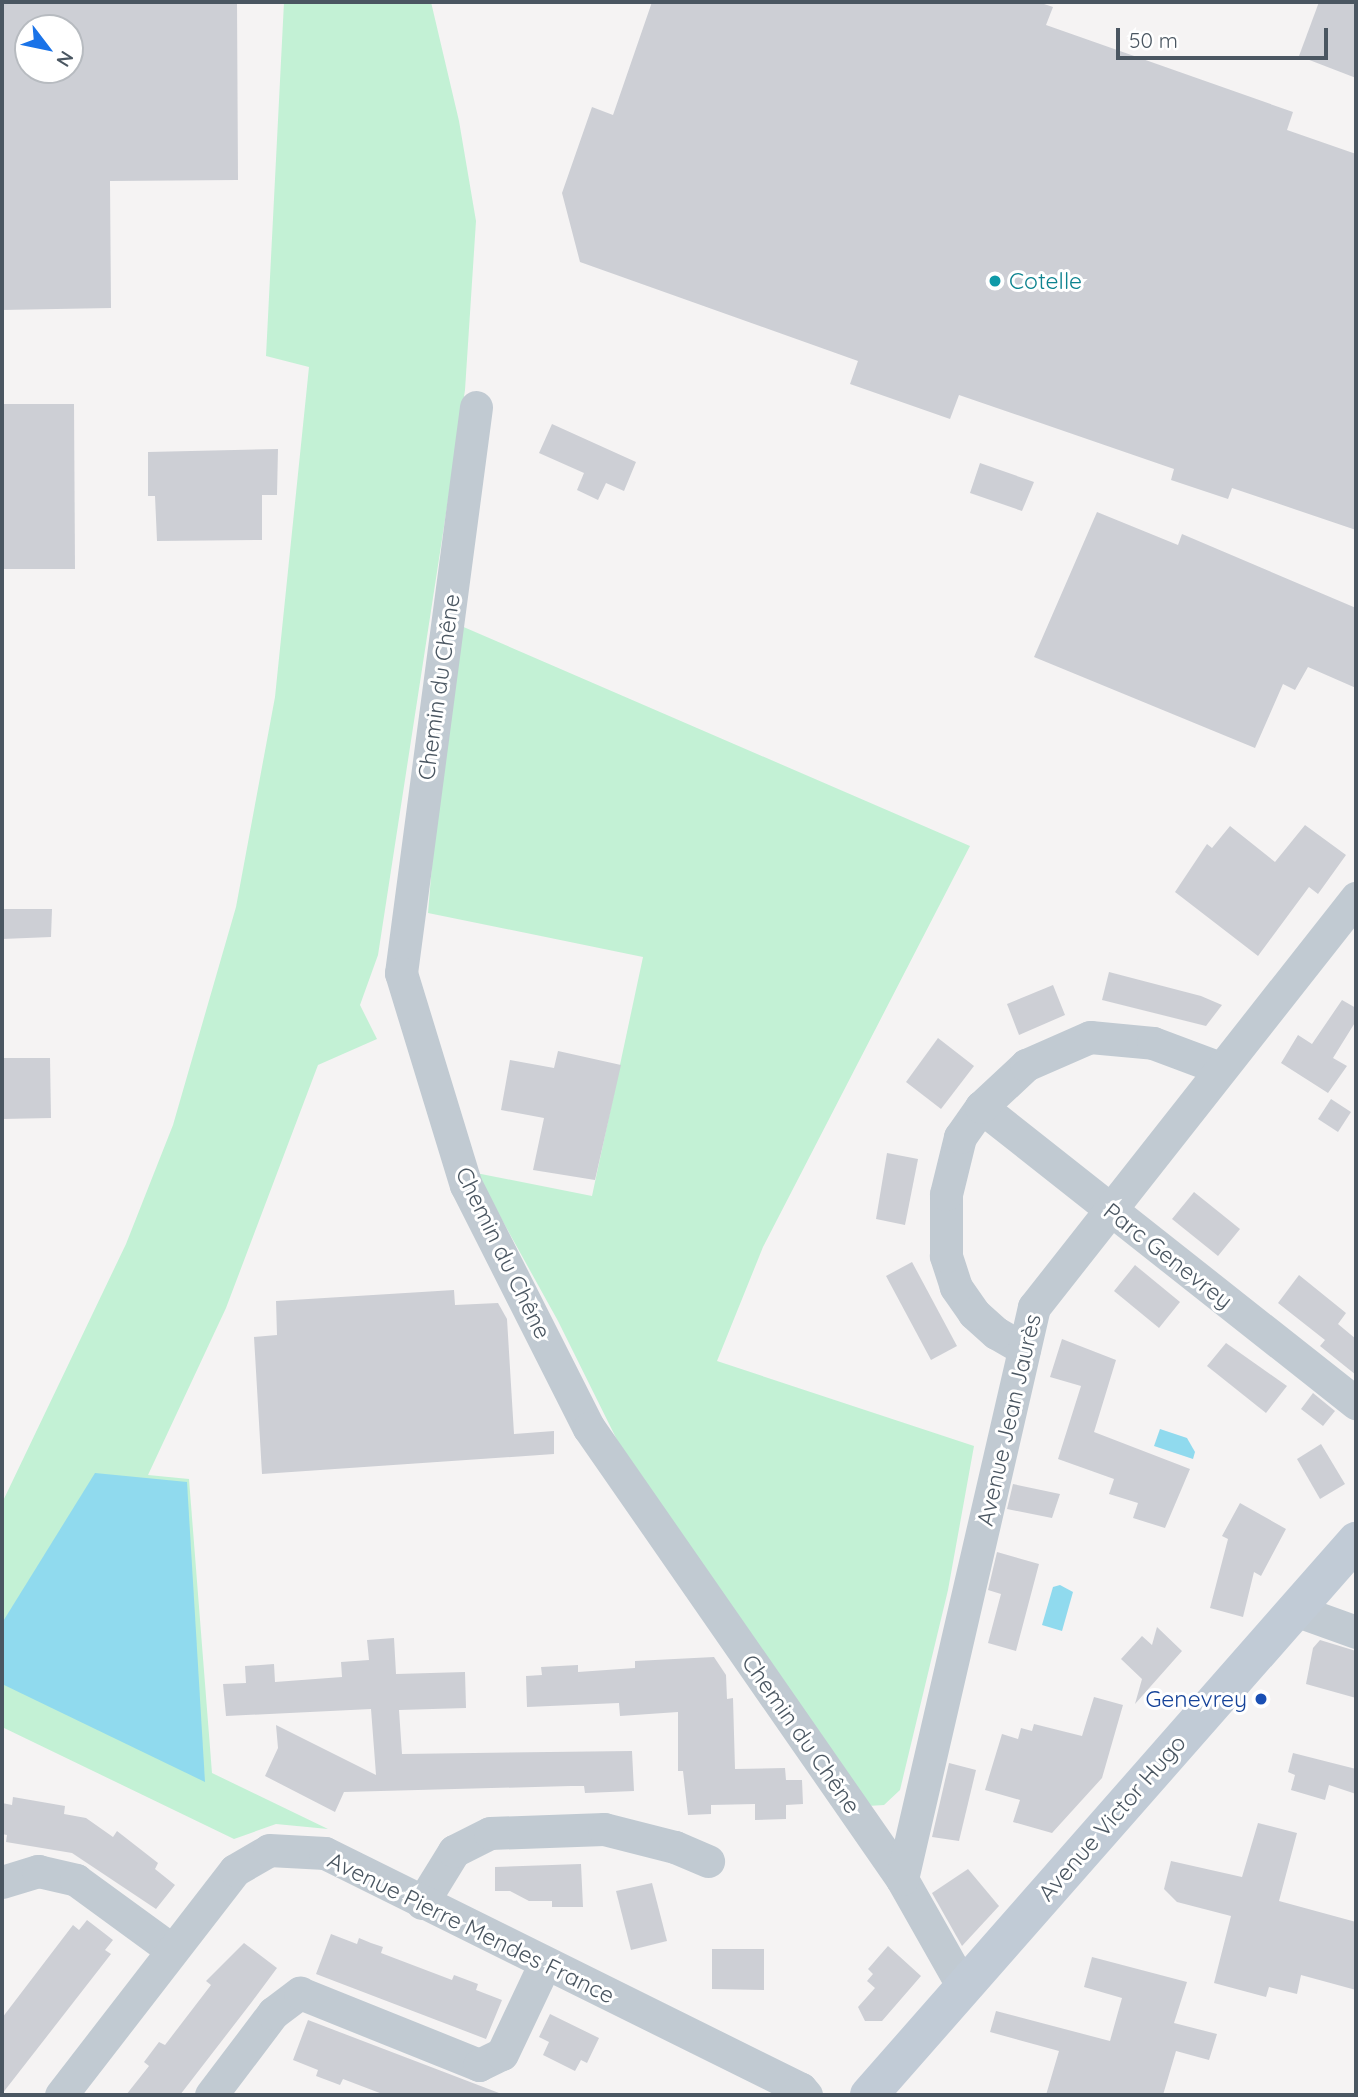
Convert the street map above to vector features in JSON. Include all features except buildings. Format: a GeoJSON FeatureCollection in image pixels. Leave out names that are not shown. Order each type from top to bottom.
{"type":"FeatureCollection","features":[{"type":"Feature","properties":{"kind":"street","name":"Chemin du Chêne"},"geometry":{"type":"LineString","coordinates":[[476,407],[401,974],[466,1185],[589,1428],[902,1879]]}},
{"type":"Feature","properties":{"kind":"street","name":"Avenue Jean Jaurès"},"geometry":{"type":"LineString","coordinates":[[902,1879],[1034,1307],[1356,898]]}},
{"type":"Feature","properties":{"kind":"street"},"geometry":{"type":"LineString","coordinates":[[1024,1349],[996,1333],[974,1313],[956,1287],[946,1255],[943,1223],[952,1163],[960,1137],[981,1107],[1026,1065],[1090,1037],[1153,1043],[1220,1068]]}},
{"type":"Feature","properties":{"kind":"street","name":"Parc Genevrey"},"geometry":{"type":"LineString","coordinates":[[981,1107],[1109,1211],[1356,1403]]}},
{"type":"Feature","properties":{"kind":"street","name":"Avenue Victor Hugo"},"geometry":{"type":"LineString","coordinates":[[869,2095],[1356,1541]]}},
{"type":"Feature","properties":{"kind":"street"},"geometry":{"type":"LineString","coordinates":[[1295,1610],[1356,1632]]}},
{"type":"Feature","properties":{"kind":"street"},"geometry":{"type":"LineString","coordinates":[[422,1903],[454,1851],[490,1833],[604,1829],[675,1847],[708,1861]]}},
{"type":"Feature","properties":{"kind":"street","name":"Avenue Pierre Mendes France"},"geometry":{"type":"LineString","coordinates":[[61,2095],[235,1870],[269,1850],[325,1853],[544,1965],[801,2089],[806,2095]]}},
{"type":"Feature","properties":{"kind":"street"},"geometry":{"type":"LineString","coordinates":[[2,1882],[38,1871],[76,1880],[172,1950]]}},
{"type":"Feature","properties":{"kind":"street"},"geometry":{"type":"LineString","coordinates":[[902,1879],[964,1987]]}},
{"type":"Feature","properties":{"kind":"street"},"geometry":{"type":"LineString","coordinates":[[211,2095],[273,2013],[300,1993],[479,2065],[502,2054],[544,1965]]}},
{"type":"Feature","properties":{"kind":"green space"},"geometry":{"type":"Polygon","coordinates":[[[284,2],[431,2],[459,121],[476,221],[465,390],[378,955],[360,1005],[377,1039],[318,1065],[226,1308],[148,1475],[189,1479],[212,1773],[328,1829],[276,1824],[234,1839],[2,1727],[2,1503],[126,1244],[173,1125],[236,907],[275,697],[309,367],[266,356],[284,2]]]}},
{"type":"Feature","properties":{"kind":"green space"},"geometry":{"type":"Polygon","coordinates":[[[452,622],[970,846],[763,1247],[717,1361],[974,1446],[948,1590],[900,1790],[884,1805],[868,1806],[624,1454],[558,1321],[476,1173],[592,1196],[643,957],[428,913],[452,622]]]}},
{"type":"Feature","properties":{"kind":"water"},"geometry":{"type":"Polygon","coordinates":[[[1160,1429],[1187,1438],[1195,1452],[1193,1459],[1154,1446],[1160,1429]]]}},
{"type":"Feature","properties":{"kind":"water"},"geometry":{"type":"Polygon","coordinates":[[[95,1473],[187,1482],[205,1782],[2,1684],[2,1623],[95,1473]]]}},
{"type":"Feature","properties":{"kind":"water"},"geometry":{"type":"Polygon","coordinates":[[[1060,1585],[1073,1592],[1062,1631],[1042,1625],[1053,1587],[1060,1585]]]}},
{"type":"Feature","properties":{"kind":"place","name":"Cotelle"},"geometry":{"type":"Point","coordinates":[995,281]}},
{"type":"Feature","properties":{"kind":"place","name":"Genevrey"},"geometry":{"type":"Point","coordinates":[1261,1699]}}]}
